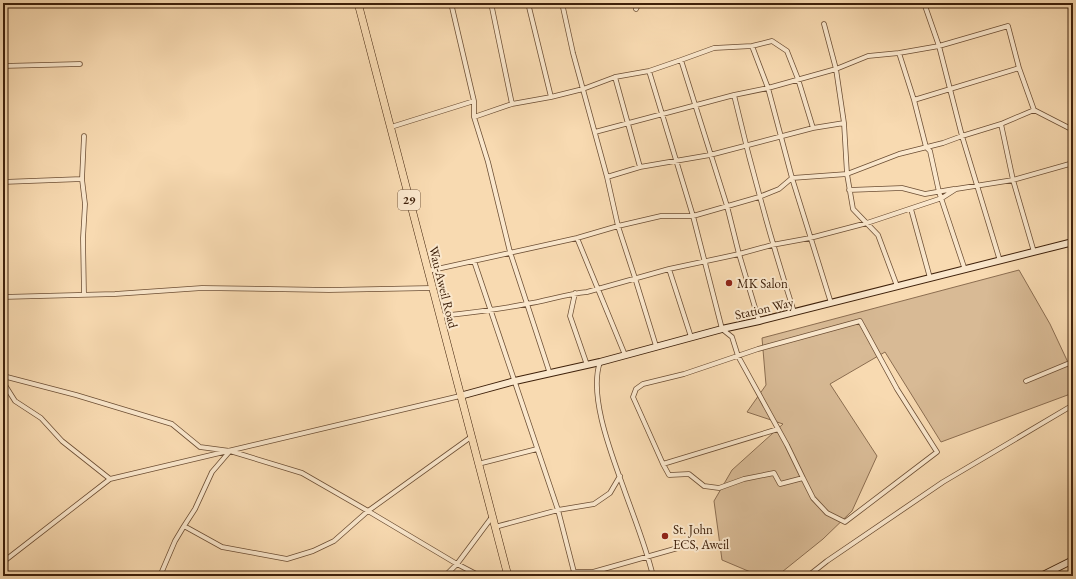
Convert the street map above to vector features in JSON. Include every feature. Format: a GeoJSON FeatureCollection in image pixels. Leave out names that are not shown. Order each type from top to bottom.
{"type":"FeatureCollection","features":[{"type":"Feature","properties":{"kind":"main road","name":"Wau-Aweil Road"},"geometry":{"type":"LineString","coordinates":[[358,3],[508,576]]}},
{"type":"Feature","properties":{"kind":"main road","name":"Station Way"},"geometry":{"type":"LineString","coordinates":[[460,396],[515,381],[587,366],[722,329],[1073,242]]}},
{"type":"Feature","properties":{"kind":"main road"},"geometry":{"type":"LineString","coordinates":[[1041,576],[1073,560]]}},
{"type":"Feature","properties":{"kind":"street"},"geometry":{"type":"LineString","coordinates":[[451,3],[474,101],[474,118],[488,162],[510,252],[550,374]]}},
{"type":"Feature","properties":{"kind":"street"},"geometry":{"type":"LineString","coordinates":[[492,3],[512,104]]}},
{"type":"Feature","properties":{"kind":"street"},"geometry":{"type":"LineString","coordinates":[[528,3],[551,97]]}},
{"type":"Feature","properties":{"kind":"street"},"geometry":{"type":"LineString","coordinates":[[562,3],[573,53],[607,177],[618,226],[656,346]]}},
{"type":"Feature","properties":{"kind":"street"},"geometry":{"type":"LineString","coordinates":[[636,9],[639,3]]}},
{"type":"Feature","properties":{"kind":"street"},"geometry":{"type":"LineString","coordinates":[[924,3],[939,46],[949,90],[962,136],[1000,261]]}},
{"type":"Feature","properties":{"kind":"street"},"geometry":{"type":"LineString","coordinates":[[824,24],[836,69],[844,123],[847,174],[853,209],[878,235],[897,286]]}},
{"type":"Feature","properties":{"kind":"street"},"geometry":{"type":"LineString","coordinates":[[595,132],[734,95],[768,88],[836,69],[868,56],[899,53],[939,46],[1008,26],[1019,68],[1034,110],[1073,130]]}},
{"type":"Feature","properties":{"kind":"street"},"geometry":{"type":"LineString","coordinates":[[474,118],[512,104],[551,97],[615,77],[649,71],[714,48],[752,46],[772,41],[787,51],[798,79],[813,128]]}},
{"type":"Feature","properties":{"kind":"street"},"geometry":{"type":"LineString","coordinates":[[752,46],[768,88],[792,178],[831,303]]}},
{"type":"Feature","properties":{"kind":"street"},"geometry":{"type":"LineString","coordinates":[[899,53],[914,100],[926,147],[930,151],[939,192],[965,270]]}},
{"type":"Feature","properties":{"kind":"street"},"geometry":{"type":"LineString","coordinates":[[681,60],[727,206],[739,254],[759,321]]}},
{"type":"Feature","properties":{"kind":"street"},"geometry":{"type":"LineString","coordinates":[[3,66],[80,64]]}},
{"type":"Feature","properties":{"kind":"street"},"geometry":{"type":"LineString","coordinates":[[914,100],[1019,68]]}},
{"type":"Feature","properties":{"kind":"street"},"geometry":{"type":"LineString","coordinates":[[649,71],[693,216],[722,329],[732,337],[738,356],[778,429],[803,478],[813,498],[827,513],[845,522],[936,452],[897,389],[860,321],[738,356],[684,374],[644,384],[636,389],[633,397],[669,475],[689,474],[704,486],[718,488],[744,479],[774,473],[780,484],[803,478]]}},
{"type":"Feature","properties":{"kind":"street"},"geometry":{"type":"LineString","coordinates":[[615,77],[640,167]]}},
{"type":"Feature","properties":{"kind":"street"},"geometry":{"type":"LineString","coordinates":[[734,95],[772,245],[794,312]]}},
{"type":"Feature","properties":{"kind":"street"},"geometry":{"type":"LineString","coordinates":[[390,127],[474,101]]}},
{"type":"Feature","properties":{"kind":"street"},"geometry":{"type":"LineString","coordinates":[[428,272],[510,252],[577,238],[618,226],[661,216],[693,216],[778,189],[792,178],[847,174],[898,154],[943,143],[1001,124],[1034,110]]}},
{"type":"Feature","properties":{"kind":"street"},"geometry":{"type":"LineString","coordinates":[[607,177],[640,167],[710,155],[813,128],[844,123]]}},
{"type":"Feature","properties":{"kind":"street"},"geometry":{"type":"LineString","coordinates":[[1001,124],[1013,180],[1034,252]]}},
{"type":"Feature","properties":{"kind":"street"},"geometry":{"type":"LineString","coordinates":[[84,136],[82,179],[85,204],[83,238],[84,295]]}},
{"type":"Feature","properties":{"kind":"street"},"geometry":{"type":"LineString","coordinates":[[849,190],[902,188],[925,194],[977,187],[1013,180],[1073,163]]}},
{"type":"Feature","properties":{"kind":"street"},"geometry":{"type":"LineString","coordinates":[[3,182],[82,179]]}},
{"type":"Feature","properties":{"kind":"street"},"geometry":{"type":"LineString","coordinates":[[439,316],[528,304],[575,293],[587,292],[669,269],[739,254],[772,245],[810,238],[867,223],[911,209],[942,198],[956,189]]}},
{"type":"Feature","properties":{"kind":"street"},"geometry":{"type":"LineString","coordinates":[[911,209],[930,278]]}},
{"type":"Feature","properties":{"kind":"street"},"geometry":{"type":"LineString","coordinates":[[577,238],[625,355]]}},
{"type":"Feature","properties":{"kind":"street"},"geometry":{"type":"LineString","coordinates":[[474,261],[558,510],[574,574]]}},
{"type":"Feature","properties":{"kind":"street"},"geometry":{"type":"LineString","coordinates":[[669,269],[691,338]]}},
{"type":"Feature","properties":{"kind":"street"},"geometry":{"type":"LineString","coordinates":[[3,297],[84,295],[202,288],[329,290],[432,288]]}},
{"type":"Feature","properties":{"kind":"street"},"geometry":{"type":"LineString","coordinates":[[575,293],[570,316],[587,366]]}},
{"type":"Feature","properties":{"kind":"street"},"geometry":{"type":"LineString","coordinates":[[600,362],[598,368],[597,396],[606,436],[648,555],[653,576]]}},
{"type":"Feature","properties":{"kind":"street"},"geometry":{"type":"LineString","coordinates":[[1026,381],[1072,362],[1073,364]]}},
{"type":"Feature","properties":{"kind":"street"},"geometry":{"type":"LineString","coordinates":[[3,376],[76,395],[172,424],[200,447],[230,450],[302,473],[480,576]]}},
{"type":"Feature","properties":{"kind":"street"},"geometry":{"type":"LineString","coordinates":[[3,382],[15,401],[40,418],[62,441],[110,479]]}},
{"type":"Feature","properties":{"kind":"street"},"geometry":{"type":"LineString","coordinates":[[3,562],[110,479],[460,396]]}},
{"type":"Feature","properties":{"kind":"street"},"geometry":{"type":"LineString","coordinates":[[808,576],[827,561],[943,482],[1073,405]]}},
{"type":"Feature","properties":{"kind":"street"},"geometry":{"type":"LineString","coordinates":[[663,464],[778,429]]}},
{"type":"Feature","properties":{"kind":"street"},"geometry":{"type":"LineString","coordinates":[[184,526],[222,547],[286,559],[312,551],[334,541],[368,511],[471,437]]}},
{"type":"Feature","properties":{"kind":"street"},"geometry":{"type":"LineString","coordinates":[[478,464],[537,449]]}},
{"type":"Feature","properties":{"kind":"street"},"geometry":{"type":"LineString","coordinates":[[160,576],[175,541],[195,509],[212,472],[230,450]]}},
{"type":"Feature","properties":{"kind":"street"},"geometry":{"type":"LineString","coordinates":[[495,527],[558,510],[594,504],[610,492],[620,476]]}},
{"type":"Feature","properties":{"kind":"street"},"geometry":{"type":"LineString","coordinates":[[445,576],[457,564],[492,517]]}},
{"type":"Feature","properties":{"kind":"street"},"geometry":{"type":"LineString","coordinates":[[562,576],[593,572],[621,565],[648,555],[692,544]]}},
{"type":"Feature","properties":{"kind":"shaded area"},"geometry":{"type":"Polygon","coordinates":[[[1019,270],[1050,324],[1073,373],[1073,393],[941,442],[885,352],[830,384],[877,456],[852,511],[823,539],[777,576],[760,576],[722,560],[714,501],[732,470],[783,424],[747,412],[766,385],[762,338],[1019,270]]]}},
{"type":"Feature","properties":{"kind":"place","name":"MK Salon"},"geometry":{"type":"Point","coordinates":[729,283]}},
{"type":"Feature","properties":{"kind":"place","name":"St. John ECS, Aweil"},"geometry":{"type":"Point","coordinates":[665,536]}}]}
